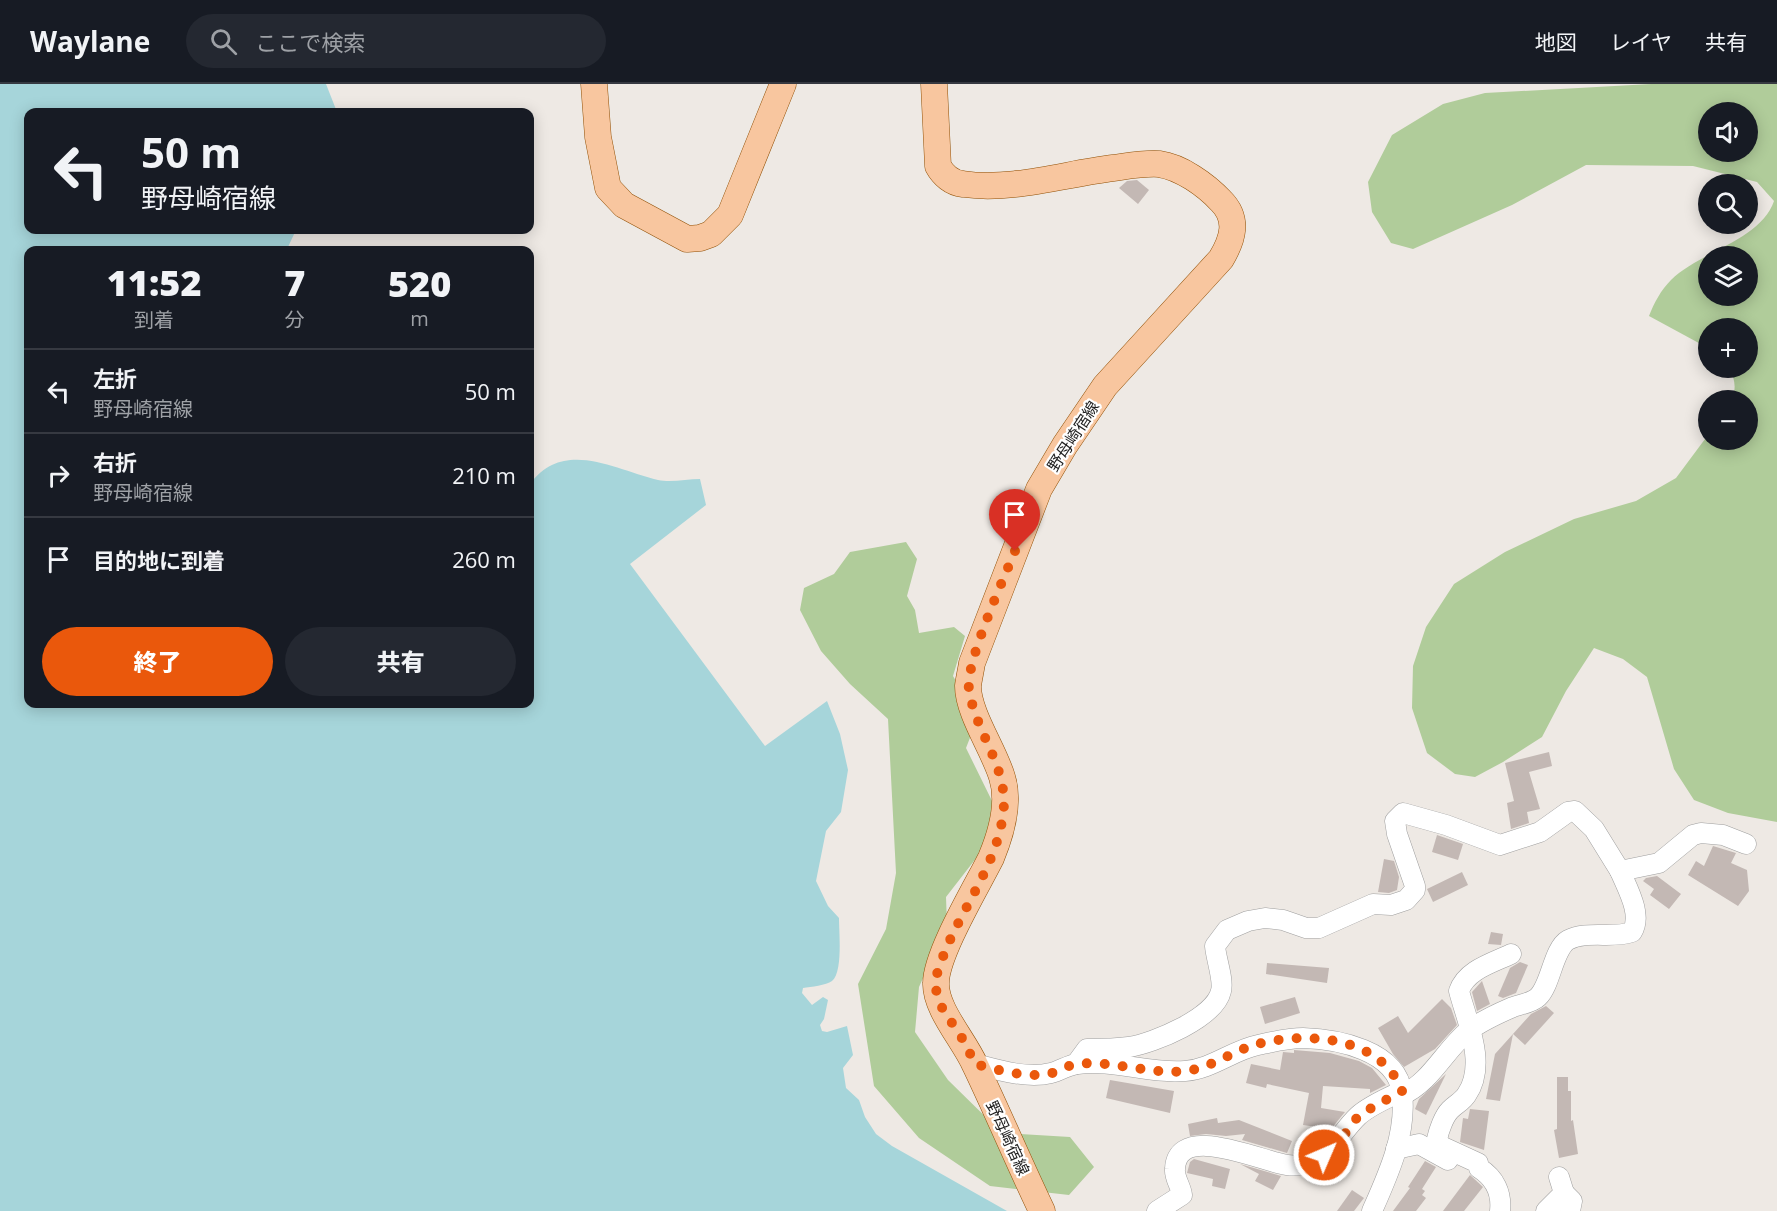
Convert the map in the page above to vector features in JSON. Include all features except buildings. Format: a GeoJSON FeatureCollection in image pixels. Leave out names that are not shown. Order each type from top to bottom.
{"type":"FeatureCollection","features":[{"type":"Feature","properties":{"kind":"main road"},"geometry":{"type":"LineString","coordinates":[[594,84],[598,137],[608,188],[624,206],[687,239],[711,234],[730,215],[783,84]]}},
{"type":"Feature","properties":{"kind":"main road","name":"野母崎宿線"},"geometry":{"type":"LineString","coordinates":[[934,84],[938,166],[945,176],[953,181],[962,184],[1008,185],[1103,169],[1158,164],[1173,168],[1213,193],[1231,214],[1233,228],[1230,245],[1221,259],[1105,386],[1065,445],[1039,489],[972,663],[968,687],[976,714],[1002,777],[1004,813],[997,844],[948,945],[936,981],[937,997],[975,1064],[995,1113],[1042,1211]]}},
{"type":"Feature","properties":{"kind":"street"},"geometry":{"type":"LineString","coordinates":[[1076,1064],[1087,1049],[1130,1047],[1162,1036],[1199,1018],[1215,1005],[1221,991],[1222,979],[1215,946],[1227,930],[1248,921],[1265,918],[1283,920],[1306,928],[1319,928],[1373,904],[1391,905],[1406,900],[1415,890],[1415,885],[1397,834],[1395,821],[1403,813],[1446,825],[1500,845],[1540,832],[1568,813],[1575,811],[1594,829],[1620,871],[1632,901],[1636,923],[1632,932],[1568,940],[1562,947],[1536,999],[1510,1008],[1470,1030],[1410,1092],[1402,1093],[1359,1115],[1339,1142],[1324,1155],[1309,1163],[1287,1165],[1217,1146],[1198,1146],[1186,1149],[1176,1160],[1174,1172],[1182,1195],[1157,1211]]}},
{"type":"Feature","properties":{"kind":"street"},"geometry":{"type":"LineString","coordinates":[[1620,871],[1659,863],[1693,835],[1701,833],[1723,835],[1746,844]]}},
{"type":"Feature","properties":{"kind":"street"},"geometry":{"type":"LineString","coordinates":[[1479,1168],[1479,1163],[1437,1142],[1448,1111],[1463,1100],[1472,1086],[1475,1070],[1475,1047],[1459,991],[1461,983],[1470,974],[1511,954]]}},
{"type":"Feature","properties":{"kind":"street"},"geometry":{"type":"LineString","coordinates":[[975,1064],[1030,1074],[1050,1074],[1076,1064],[1186,1071],[1205,1067],[1254,1046],[1301,1038],[1328,1041],[1367,1051],[1388,1067],[1402,1093],[1400,1135],[1372,1211]]}},
{"type":"Feature","properties":{"kind":"street"},"geometry":{"type":"LineString","coordinates":[[1396,1149],[1419,1144],[1456,1164],[1479,1168],[1493,1179],[1499,1191],[1500,1211]]}},
{"type":"Feature","properties":{"kind":"street"},"geometry":{"type":"LineString","coordinates":[[1546,1211],[1564,1193]]}},
{"type":"Feature","properties":{"kind":"green space"},"geometry":{"type":"Polygon","coordinates":[[[1651,84],[1777,84],[1777,822],[1728,813],[1694,800],[1674,769],[1647,677],[1623,659],[1594,648],[1566,691],[1542,737],[1503,762],[1475,777],[1455,774],[1427,753],[1412,708],[1413,666],[1426,627],[1454,584],[1505,552],[1574,519],[1636,501],[1676,478],[1698,448],[1758,450],[1758,390],[1734,390],[1733,378],[1758,378],[1758,318],[1698,318],[1698,343],[1649,316],[1658,297],[1671,280],[1698,260],[1698,306],[1758,306],[1758,246],[1726,246],[1746,234],[1758,234],[1758,224],[1774,201],[1758,183],[1758,174],[1725,174],[1693,166],[1586,165],[1512,205],[1413,249],[1391,243],[1372,212],[1368,182],[1392,135],[1443,104],[1485,93],[1651,84]]]}},
{"type":"Feature","properties":{"kind":"green space"},"geometry":{"type":"Polygon","coordinates":[[[906,542],[917,559],[907,596],[915,610],[919,633],[954,627],[965,636],[953,676],[967,700],[973,730],[966,748],[994,805],[984,848],[946,897],[947,925],[919,987],[915,1032],[948,1080],[1002,1133],[1070,1137],[1094,1167],[1069,1195],[990,1186],[919,1138],[874,1086],[858,984],[886,929],[896,873],[888,719],[850,684],[821,651],[800,610],[804,588],[834,574],[850,552],[906,542]]]}},
{"type":"Feature","properties":{"kind":"water"},"geometry":{"type":"Polygon","coordinates":[[[0,84],[326,84],[335,108],[24,108],[24,234],[294,234],[288,246],[24,246],[24,708],[534,708],[534,480],[543,470],[558,463],[574,460],[608,465],[663,481],[700,479],[706,505],[630,564],[765,746],[827,701],[840,734],[848,770],[841,812],[826,831],[816,881],[828,906],[839,918],[838,969],[832,981],[803,988],[802,993],[812,1005],[823,997],[828,1000],[824,1019],[820,1025],[822,1031],[827,1032],[847,1026],[853,1055],[843,1068],[846,1088],[859,1100],[865,1117],[876,1134],[892,1146],[1007,1211],[0,1211],[0,84]]]}},
{"type":"Feature","properties":{"kind":"route"},"geometry":{"type":"LineString","coordinates":[[1015,551],[972,663],[968,687],[976,714],[1002,777],[1004,813],[997,844],[944,955],[936,981],[937,997],[943,1011],[960,1035],[975,1064],[1030,1074],[1050,1074],[1076,1064],[1186,1071],[1205,1067],[1254,1046],[1301,1038],[1328,1041],[1362,1049],[1388,1067],[1402,1091],[1359,1115],[1339,1142],[1324,1155]]}}]}
